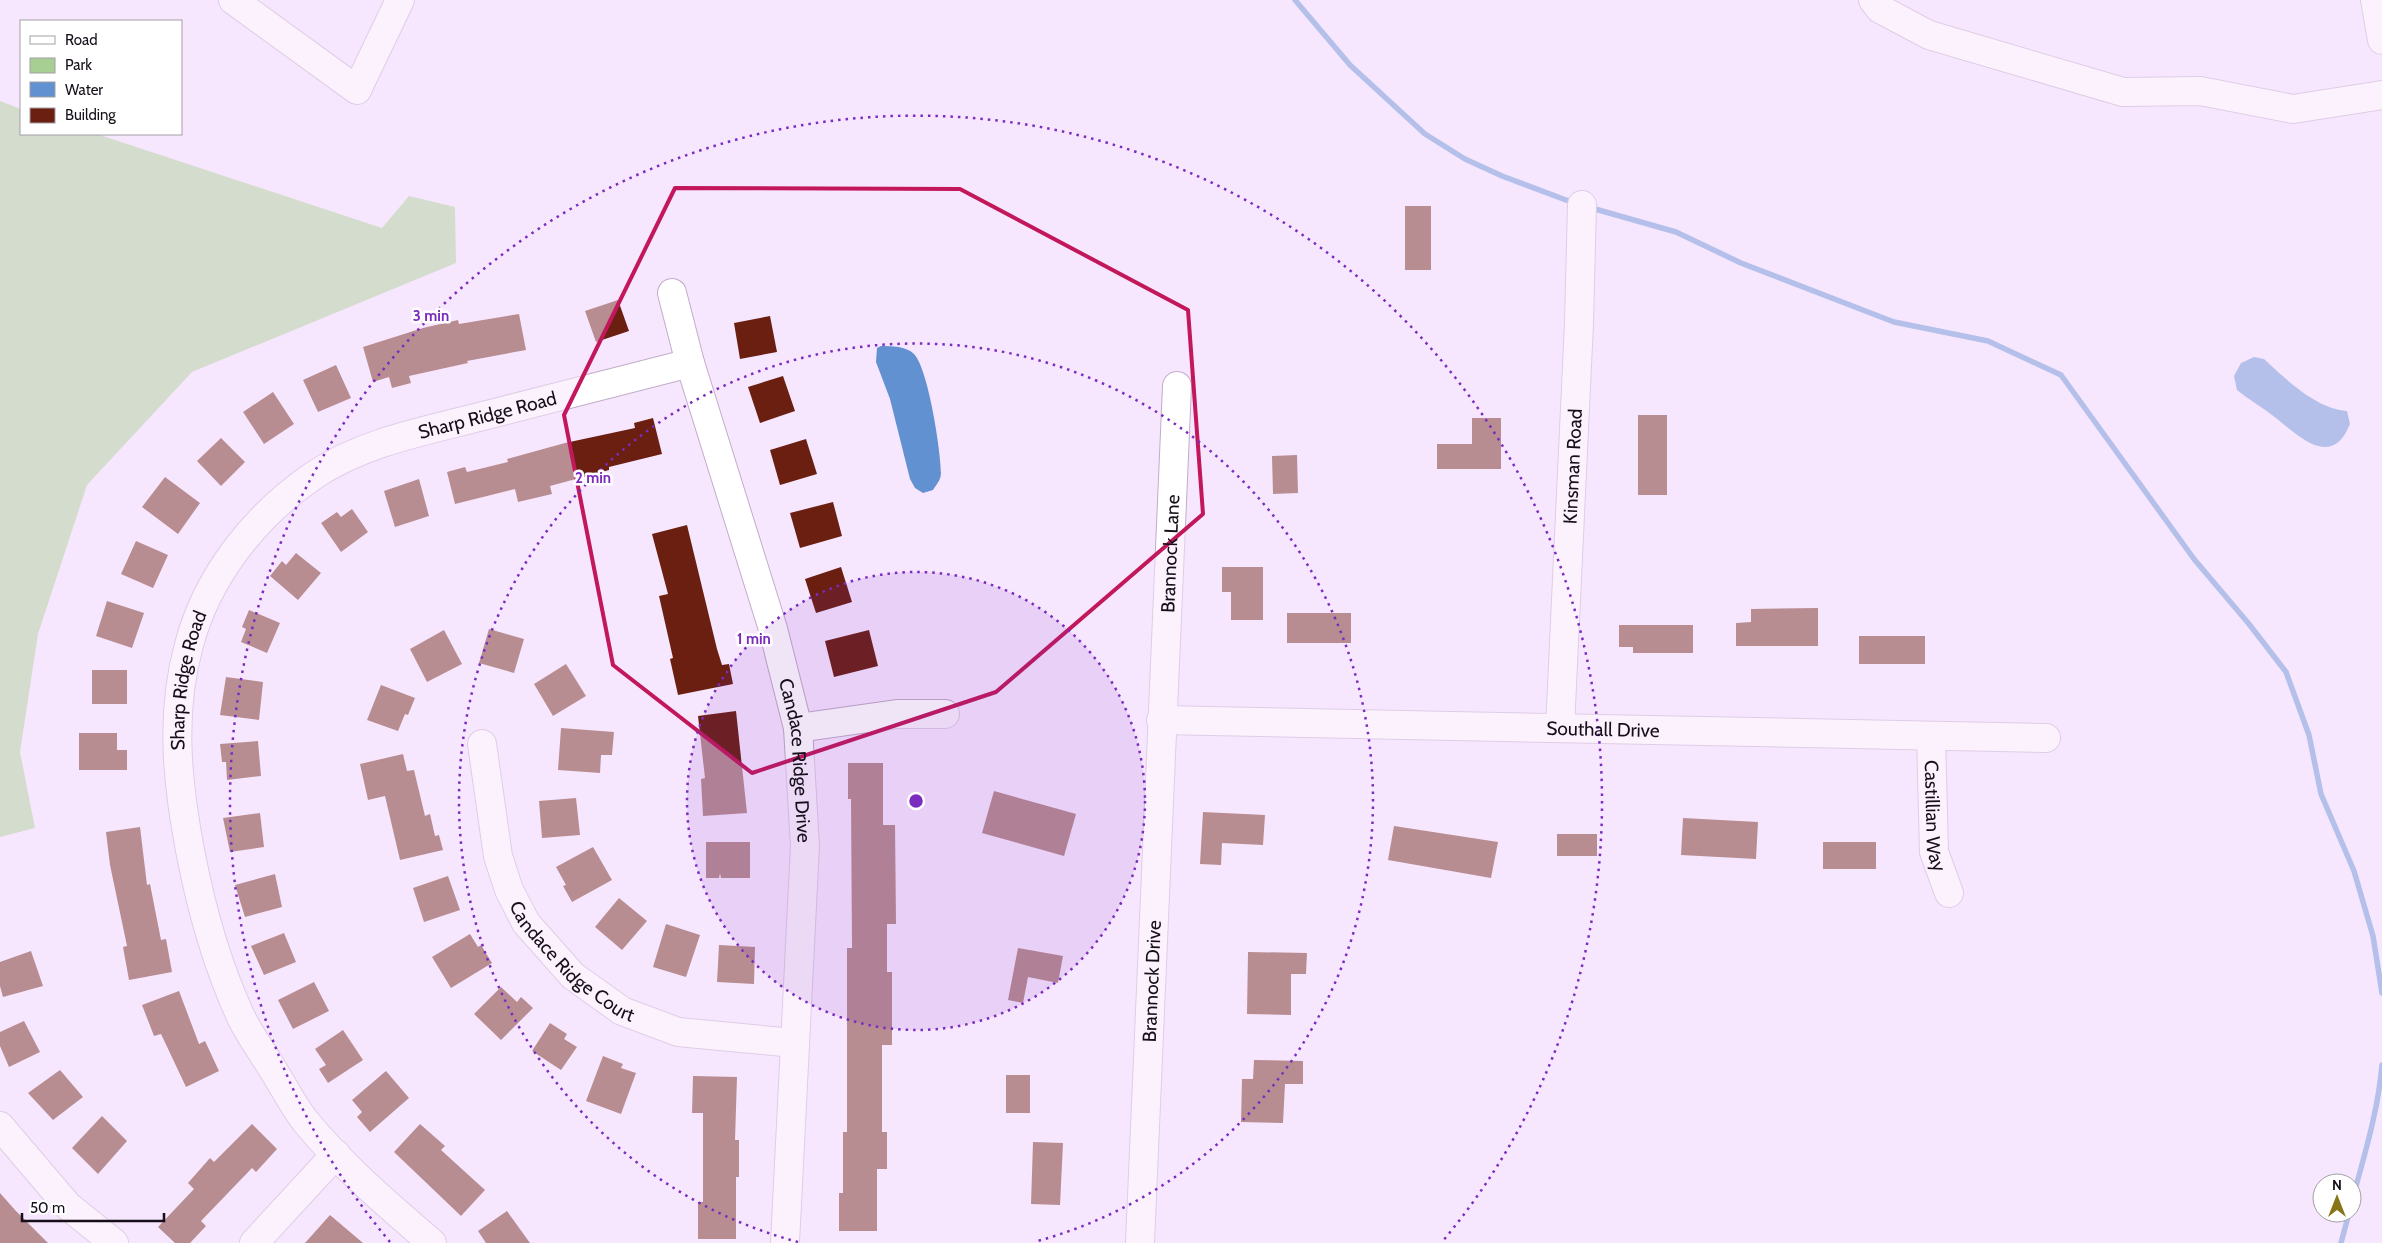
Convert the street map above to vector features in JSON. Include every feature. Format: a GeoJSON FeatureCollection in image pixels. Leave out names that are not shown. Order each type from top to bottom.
{"type":"FeatureCollection","features":[{"type":"Feature","properties":{"kind":"street"},"geometry":{"type":"LineString","coordinates":[[233,0],[357,90],[400,0]]}},
{"type":"Feature","properties":{"kind":"street"},"geometry":{"type":"LineString","coordinates":[[1873,0],[1880,9],[1929,35],[2124,92],[2200,91],[2293,109],[2382,95]]}},
{"type":"Feature","properties":{"kind":"street"},"geometry":{"type":"LineString","coordinates":[[2375,0],[2382,40]]}},
{"type":"Feature","properties":{"kind":"street","name":"Kinsman Road"},"geometry":{"type":"LineString","coordinates":[[1560,728],[1579,323],[1582,205]]}},
{"type":"Feature","properties":{"kind":"street","name":"Candace Ridge Drive"},"geometry":{"type":"LineString","coordinates":[[672,293],[690,363],[773,629],[798,728],[805,846],[785,1243]]}},
{"type":"Feature","properties":{"kind":"street","name":"Sharp Ridge Road"},"geometry":{"type":"LineString","coordinates":[[432,1243],[366,1186],[304,1120],[242,1020],[220,967],[202,912],[182,806],[176,740],[181,687],[189,645],[202,608],[248,534],[278,502],[315,475],[360,450],[412,434],[690,363]]}},
{"type":"Feature","properties":{"kind":"street","name":"Brannock Lane"},"geometry":{"type":"LineString","coordinates":[[1161,720],[1177,386]]}},
{"type":"Feature","properties":{"kind":"street"},"geometry":{"type":"LineString","coordinates":[[798,728],[897,714],[945,714]]}},
{"type":"Feature","properties":{"kind":"street","name":"Southall Drive"},"geometry":{"type":"LineString","coordinates":[[1161,720],[2046,738]]}},
{"type":"Feature","properties":{"kind":"street","name":"Brannock Drive"},"geometry":{"type":"LineString","coordinates":[[1140,1243],[1161,720]]}},
{"type":"Feature","properties":{"kind":"street","name":"Castillian Way"},"geometry":{"type":"LineString","coordinates":[[1931,736],[1934,852],[1949,893]]}},
{"type":"Feature","properties":{"kind":"street","name":"Candace Ridge Court"},"geometry":{"type":"LineString","coordinates":[[482,744],[498,856],[509,890],[526,923],[573,976],[622,1011],[678,1032],[794,1043]]}},
{"type":"Feature","properties":{"kind":"street"},"geometry":{"type":"LineString","coordinates":[[0,1126],[68,1206],[114,1243]]}},
{"type":"Feature","properties":{"kind":"street"},"geometry":{"type":"LineString","coordinates":[[254,1243],[336,1154]]}},
{"type":"Feature","properties":{"kind":"highlighted area"},"geometry":{"type":"Polygon","coordinates":[[[675,188],[960,189],[1188,310],[1203,514],[996,692],[752,773],[613,665],[564,415],[675,188]]]}},
{"type":"Feature","properties":{"kind":"green space"},"geometry":{"type":"Polygon","coordinates":[[[0,101],[20,109],[20,135],[100,135],[382,228],[409,196],[455,207],[456,263],[192,372],[87,485],[38,634],[20,752],[35,828],[0,837],[0,101]]]}},
{"type":"Feature","properties":{"kind":"water"},"geometry":{"type":"Polygon","coordinates":[[[881,346],[899,347],[911,351],[919,362],[924,375],[933,411],[941,473],[933,490],[923,493],[915,488],[910,479],[890,399],[876,362],[877,348],[881,346]]]}},
{"type":"Feature","properties":{"kind":"water"},"geometry":{"type":"Polygon","coordinates":[[[2254,357],[2264,359],[2292,384],[2313,399],[2335,409],[2347,411],[2350,424],[2342,438],[2333,445],[2323,447],[2313,444],[2292,431],[2237,390],[2234,376],[2241,363],[2254,357]]]}},
{"type":"Feature","properties":{"kind":"building"},"geometry":{"type":"Polygon","coordinates":[[[1405,206],[1431,206],[1431,270],[1405,270],[1405,206]]]}},
{"type":"Feature","properties":{"kind":"building"},"geometry":{"type":"Polygon","coordinates":[[[618,300],[629,331],[596,342],[585,311],[618,300]]]}},
{"type":"Feature","properties":{"kind":"building"},"geometry":{"type":"Polygon","coordinates":[[[519,314],[526,350],[467,361],[468,363],[409,376],[411,383],[392,388],[389,377],[373,382],[363,347],[423,328],[458,320],[459,324],[519,314]]]}},
{"type":"Feature","properties":{"kind":"building"},"geometry":{"type":"Polygon","coordinates":[[[770,316],[777,352],[740,359],[734,323],[770,316]]]}},
{"type":"Feature","properties":{"kind":"building"},"geometry":{"type":"Polygon","coordinates":[[[336,365],[351,398],[318,412],[303,380],[336,365]]]}},
{"type":"Feature","properties":{"kind":"building"},"geometry":{"type":"Polygon","coordinates":[[[783,376],[795,411],[760,423],[748,387],[783,376]]]}},
{"type":"Feature","properties":{"kind":"building"},"geometry":{"type":"Polygon","coordinates":[[[273,392],[294,424],[264,444],[243,412],[273,392]]]}},
{"type":"Feature","properties":{"kind":"building"},"geometry":{"type":"Polygon","coordinates":[[[1638,415],[1667,415],[1667,495],[1638,495],[1638,415]]]}},
{"type":"Feature","properties":{"kind":"building"},"geometry":{"type":"Polygon","coordinates":[[[653,418],[662,454],[609,467],[609,470],[550,486],[552,494],[518,502],[515,489],[455,504],[447,472],[465,467],[467,472],[508,462],[507,459],[565,443],[635,428],[634,423],[653,418]]]}},
{"type":"Feature","properties":{"kind":"building"},"geometry":{"type":"Polygon","coordinates":[[[1472,418],[1501,418],[1501,469],[1437,469],[1437,444],[1472,444],[1472,418]]]}},
{"type":"Feature","properties":{"kind":"building"},"geometry":{"type":"Polygon","coordinates":[[[221,438],[245,462],[221,486],[197,461],[221,438]]]}},
{"type":"Feature","properties":{"kind":"building"},"geometry":{"type":"Polygon","coordinates":[[[806,439],[817,474],[780,485],[770,450],[806,439]]]}},
{"type":"Feature","properties":{"kind":"building"},"geometry":{"type":"Polygon","coordinates":[[[1297,455],[1298,493],[1273,494],[1272,456],[1297,455]]]}},
{"type":"Feature","properties":{"kind":"building"},"geometry":{"type":"Polygon","coordinates":[[[165,477],[200,503],[178,534],[142,507],[165,477]]]}},
{"type":"Feature","properties":{"kind":"building"},"geometry":{"type":"Polygon","coordinates":[[[419,479],[429,516],[395,527],[384,491],[419,479]]]}},
{"type":"Feature","properties":{"kind":"building"},"geometry":{"type":"Polygon","coordinates":[[[833,502],[842,536],[800,548],[790,513],[833,502]]]}},
{"type":"Feature","properties":{"kind":"building"},"geometry":{"type":"Polygon","coordinates":[[[352,509],[368,532],[341,552],[321,523],[337,512],[341,517],[352,509]]]}},
{"type":"Feature","properties":{"kind":"building"},"geometry":{"type":"Polygon","coordinates":[[[687,525],[717,649],[722,665],[729,664],[733,684],[678,695],[670,659],[673,658],[659,596],[668,594],[652,534],[687,525]]]}},
{"type":"Feature","properties":{"kind":"building"},"geometry":{"type":"Polygon","coordinates":[[[136,541],[168,555],[153,588],[121,574],[136,541]]]}},
{"type":"Feature","properties":{"kind":"building"},"geometry":{"type":"Polygon","coordinates":[[[296,553],[321,573],[298,600],[270,576],[282,561],[286,565],[296,553]]]}},
{"type":"Feature","properties":{"kind":"building"},"geometry":{"type":"Polygon","coordinates":[[[841,567],[852,602],[816,613],[805,579],[841,567]]]}},
{"type":"Feature","properties":{"kind":"building"},"geometry":{"type":"Polygon","coordinates":[[[1222,567],[1263,567],[1263,620],[1231,620],[1231,592],[1222,592],[1222,567]]]}},
{"type":"Feature","properties":{"kind":"building"},"geometry":{"type":"Polygon","coordinates":[[[107,601],[144,613],[132,648],[96,636],[107,601]]]}},
{"type":"Feature","properties":{"kind":"building"},"geometry":{"type":"Polygon","coordinates":[[[1818,608],[1818,646],[1736,646],[1736,623],[1751,622],[1751,609],[1818,608]]]}},
{"type":"Feature","properties":{"kind":"building"},"geometry":{"type":"Polygon","coordinates":[[[249,610],[280,623],[267,653],[241,642],[246,629],[242,627],[249,610]]]}},
{"type":"Feature","properties":{"kind":"building"},"geometry":{"type":"Polygon","coordinates":[[[1287,613],[1351,613],[1351,643],[1287,643],[1287,613]]]}},
{"type":"Feature","properties":{"kind":"building"},"geometry":{"type":"Polygon","coordinates":[[[1619,625],[1693,625],[1693,653],[1633,653],[1633,647],[1619,647],[1619,625]]]}},
{"type":"Feature","properties":{"kind":"building"},"geometry":{"type":"Polygon","coordinates":[[[489,629],[524,639],[514,673],[479,663],[489,629]]]}},
{"type":"Feature","properties":{"kind":"building"},"geometry":{"type":"Polygon","coordinates":[[[444,630],[462,664],[427,682],[410,649],[444,630]]]}},
{"type":"Feature","properties":{"kind":"building"},"geometry":{"type":"Polygon","coordinates":[[[869,630],[878,666],[834,677],[825,641],[869,630]]]}},
{"type":"Feature","properties":{"kind":"building"},"geometry":{"type":"Polygon","coordinates":[[[1859,636],[1925,636],[1925,664],[1859,664],[1859,636]]]}},
{"type":"Feature","properties":{"kind":"building"},"geometry":{"type":"Polygon","coordinates":[[[566,664],[586,696],[553,716],[534,684],[566,664]]]}},
{"type":"Feature","properties":{"kind":"building"},"geometry":{"type":"Polygon","coordinates":[[[92,670],[127,670],[127,704],[92,704],[92,670]]]}},
{"type":"Feature","properties":{"kind":"building"},"geometry":{"type":"Polygon","coordinates":[[[226,677],[263,682],[259,720],[220,715],[226,677]]]}},
{"type":"Feature","properties":{"kind":"building"},"geometry":{"type":"Polygon","coordinates":[[[381,685],[415,698],[408,715],[405,714],[398,731],[367,720],[381,685]]]}},
{"type":"Feature","properties":{"kind":"building"},"geometry":{"type":"Polygon","coordinates":[[[736,711],[747,813],[703,816],[701,779],[705,778],[698,716],[736,711]]]}},
{"type":"Feature","properties":{"kind":"building"},"geometry":{"type":"Polygon","coordinates":[[[561,728],[614,732],[612,755],[601,755],[600,773],[558,770],[561,728]]]}},
{"type":"Feature","properties":{"kind":"building"},"geometry":{"type":"Polygon","coordinates":[[[79,733],[117,733],[117,750],[127,750],[127,770],[79,770],[79,733]]]}},
{"type":"Feature","properties":{"kind":"building"},"geometry":{"type":"Polygon","coordinates":[[[258,741],[261,776],[227,780],[226,762],[222,762],[220,744],[258,741]]]}},
{"type":"Feature","properties":{"kind":"building"},"geometry":{"type":"Polygon","coordinates":[[[403,754],[407,771],[414,770],[425,816],[430,814],[435,836],[439,835],[443,850],[400,860],[385,796],[368,800],[360,764],[403,754]]]}},
{"type":"Feature","properties":{"kind":"building"},"geometry":{"type":"Polygon","coordinates":[[[848,763],[883,763],[883,825],[895,825],[896,924],[887,924],[887,972],[892,972],[892,1045],[882,1045],[882,1132],[887,1132],[887,1169],[877,1169],[877,1231],[839,1231],[839,1193],[843,1193],[843,1132],[847,1132],[847,948],[852,948],[851,799],[848,799],[848,763]]]}},
{"type":"Feature","properties":{"kind":"building"},"geometry":{"type":"Polygon","coordinates":[[[994,791],[1076,814],[1064,856],[982,833],[994,791]]]}},
{"type":"Feature","properties":{"kind":"building"},"geometry":{"type":"Polygon","coordinates":[[[576,798],[580,835],[542,838],[539,801],[576,798]]]}},
{"type":"Feature","properties":{"kind":"building"},"geometry":{"type":"Polygon","coordinates":[[[1203,812],[1265,815],[1263,845],[1222,843],[1221,865],[1200,864],[1203,812]]]}},
{"type":"Feature","properties":{"kind":"building"},"geometry":{"type":"Polygon","coordinates":[[[260,813],[264,847],[230,852],[223,818],[260,813]]]}},
{"type":"Feature","properties":{"kind":"building"},"geometry":{"type":"Polygon","coordinates":[[[1683,818],[1758,822],[1756,859],[1681,855],[1683,818]]]}},
{"type":"Feature","properties":{"kind":"building"},"geometry":{"type":"Polygon","coordinates":[[[1394,826],[1498,842],[1491,878],[1388,860],[1394,826]]]}},
{"type":"Feature","properties":{"kind":"building"},"geometry":{"type":"Polygon","coordinates":[[[140,827],[147,885],[150,884],[161,940],[166,939],[172,972],[129,980],[123,947],[127,946],[110,865],[106,832],[140,827]]]}},
{"type":"Feature","properties":{"kind":"building"},"geometry":{"type":"Polygon","coordinates":[[[1557,834],[1597,834],[1597,856],[1557,856],[1557,834]]]}},
{"type":"Feature","properties":{"kind":"building"},"geometry":{"type":"Polygon","coordinates":[[[706,842],[750,842],[750,878],[721,878],[720,873],[719,878],[706,878],[706,842]]]}},
{"type":"Feature","properties":{"kind":"building"},"geometry":{"type":"Polygon","coordinates":[[[1823,842],[1876,842],[1876,869],[1823,869],[1823,842]]]}},
{"type":"Feature","properties":{"kind":"building"},"geometry":{"type":"Polygon","coordinates":[[[593,847],[612,880],[572,902],[563,886],[566,885],[556,867],[593,847]]]}},
{"type":"Feature","properties":{"kind":"building"},"geometry":{"type":"Polygon","coordinates":[[[275,874],[282,907],[245,917],[235,885],[275,874]]]}},
{"type":"Feature","properties":{"kind":"building"},"geometry":{"type":"Polygon","coordinates":[[[448,876],[460,910],[424,922],[413,888],[448,876]]]}},
{"type":"Feature","properties":{"kind":"building"},"geometry":{"type":"Polygon","coordinates":[[[619,898],[647,921],[622,950],[595,927],[619,898]]]}},
{"type":"Feature","properties":{"kind":"building"},"geometry":{"type":"Polygon","coordinates":[[[666,924],[700,935],[686,977],[653,967],[666,924]]]}},
{"type":"Feature","properties":{"kind":"building"},"geometry":{"type":"Polygon","coordinates":[[[284,933],[296,962],[264,975],[251,946],[284,933]]]}},
{"type":"Feature","properties":{"kind":"building"},"geometry":{"type":"Polygon","coordinates":[[[470,934],[478,947],[481,945],[492,963],[451,988],[432,957],[470,934]]]}},
{"type":"Feature","properties":{"kind":"building"},"geometry":{"type":"Polygon","coordinates":[[[719,945],[755,947],[754,984],[717,982],[719,945]]]}},
{"type":"Feature","properties":{"kind":"building"},"geometry":{"type":"Polygon","coordinates":[[[1018,948],[1063,956],[1058,983],[1028,977],[1023,1003],[1008,1000],[1018,948]]]}},
{"type":"Feature","properties":{"kind":"building"},"geometry":{"type":"Polygon","coordinates":[[[31,951],[43,986],[3,997],[0,986],[0,962],[31,951]]]}},
{"type":"Feature","properties":{"kind":"building"},"geometry":{"type":"Polygon","coordinates":[[[1248,952],[1307,953],[1306,974],[1291,974],[1291,1015],[1247,1014],[1248,952]]]}},
{"type":"Feature","properties":{"kind":"building"},"geometry":{"type":"Polygon","coordinates":[[[314,982],[329,1011],[293,1029],[278,1000],[314,982]]]}},
{"type":"Feature","properties":{"kind":"building"},"geometry":{"type":"Polygon","coordinates":[[[501,987],[517,1002],[521,997],[533,1008],[501,1040],[474,1014],[501,987]]]}},
{"type":"Feature","properties":{"kind":"building"},"geometry":{"type":"Polygon","coordinates":[[[179,991],[199,1044],[205,1041],[219,1071],[186,1087],[161,1034],[154,1036],[142,1005],[179,991]]]}},
{"type":"Feature","properties":{"kind":"building"},"geometry":{"type":"Polygon","coordinates":[[[24,1021],[40,1052],[9,1067],[0,1046],[0,1032],[24,1021]]]}},
{"type":"Feature","properties":{"kind":"building"},"geometry":{"type":"Polygon","coordinates":[[[550,1023],[567,1034],[564,1039],[577,1047],[561,1070],[532,1051],[550,1023]]]}},
{"type":"Feature","properties":{"kind":"building"},"geometry":{"type":"Polygon","coordinates":[[[343,1030],[363,1060],[328,1083],[319,1069],[326,1065],[315,1049],[343,1030]]]}},
{"type":"Feature","properties":{"kind":"building"},"geometry":{"type":"Polygon","coordinates":[[[603,1056],[623,1064],[621,1068],[636,1073],[621,1114],[586,1101],[603,1056]]]}},
{"type":"Feature","properties":{"kind":"building"},"geometry":{"type":"Polygon","coordinates":[[[1254,1060],[1303,1061],[1303,1084],[1285,1084],[1283,1123],[1241,1122],[1242,1079],[1253,1079],[1254,1060]]]}},
{"type":"Feature","properties":{"kind":"building"},"geometry":{"type":"Polygon","coordinates":[[[60,1070],[83,1097],[53,1120],[28,1093],[60,1070]]]}},
{"type":"Feature","properties":{"kind":"building"},"geometry":{"type":"Polygon","coordinates":[[[386,1071],[409,1098],[370,1132],[357,1117],[362,1112],[352,1100],[386,1071]]]}},
{"type":"Feature","properties":{"kind":"building"},"geometry":{"type":"Polygon","coordinates":[[[1006,1075],[1030,1075],[1030,1113],[1006,1113],[1006,1075]]]}},
{"type":"Feature","properties":{"kind":"building"},"geometry":{"type":"Polygon","coordinates":[[[693,1076],[737,1077],[735,1140],[739,1140],[739,1177],[736,1177],[736,1239],[698,1239],[698,1202],[703,1202],[703,1113],[692,1113],[693,1076]]]}},
{"type":"Feature","properties":{"kind":"building"},"geometry":{"type":"Polygon","coordinates":[[[102,1116],[127,1141],[98,1174],[72,1148],[102,1116]]]}},
{"type":"Feature","properties":{"kind":"building"},"geometry":{"type":"Polygon","coordinates":[[[252,1124],[277,1149],[256,1172],[252,1168],[201,1221],[206,1226],[190,1243],[175,1243],[158,1227],[194,1189],[188,1183],[210,1158],[214,1162],[252,1124]]]}},
{"type":"Feature","properties":{"kind":"building"},"geometry":{"type":"Polygon","coordinates":[[[420,1124],[445,1146],[441,1150],[485,1190],[461,1216],[394,1152],[420,1124]]]}},
{"type":"Feature","properties":{"kind":"building"},"geometry":{"type":"Polygon","coordinates":[[[1033,1142],[1063,1143],[1060,1205],[1031,1204],[1033,1142]]]}},
{"type":"Feature","properties":{"kind":"building"},"geometry":{"type":"Polygon","coordinates":[[[0,1193],[15,1210],[48,1243],[0,1243],[0,1193]]]}},
{"type":"Feature","properties":{"kind":"building"},"geometry":{"type":"Polygon","coordinates":[[[507,1211],[530,1243],[486,1243],[478,1231],[507,1211]]]}},
{"type":"Feature","properties":{"kind":"building"},"geometry":{"type":"Polygon","coordinates":[[[330,1215],[363,1243],[305,1243],[330,1215]]]}},
{"type":"Feature","properties":{"kind":"waterway"},"geometry":{"type":"LineString","coordinates":[[1295,0],[1350,65],[1425,134],[1465,159],[1502,176],[1574,203]]}},
{"type":"Feature","properties":{"kind":"waterway"},"geometry":{"type":"LineString","coordinates":[[1588,207],[1676,232],[1741,263],[1894,322],[1988,341],[2061,375],[2194,559],[2249,624],[2286,672],[2309,735],[2321,794],[2354,871],[2373,936],[2382,993]]}},
{"type":"Feature","properties":{"kind":"waterway"},"geometry":{"type":"LineString","coordinates":[[2360,1173],[2374,1117],[2382,1065]]}},
{"type":"Feature","properties":{"kind":"waterway"},"geometry":{"type":"LineString","coordinates":[[2341,1243],[2346,1223]]}}]}
